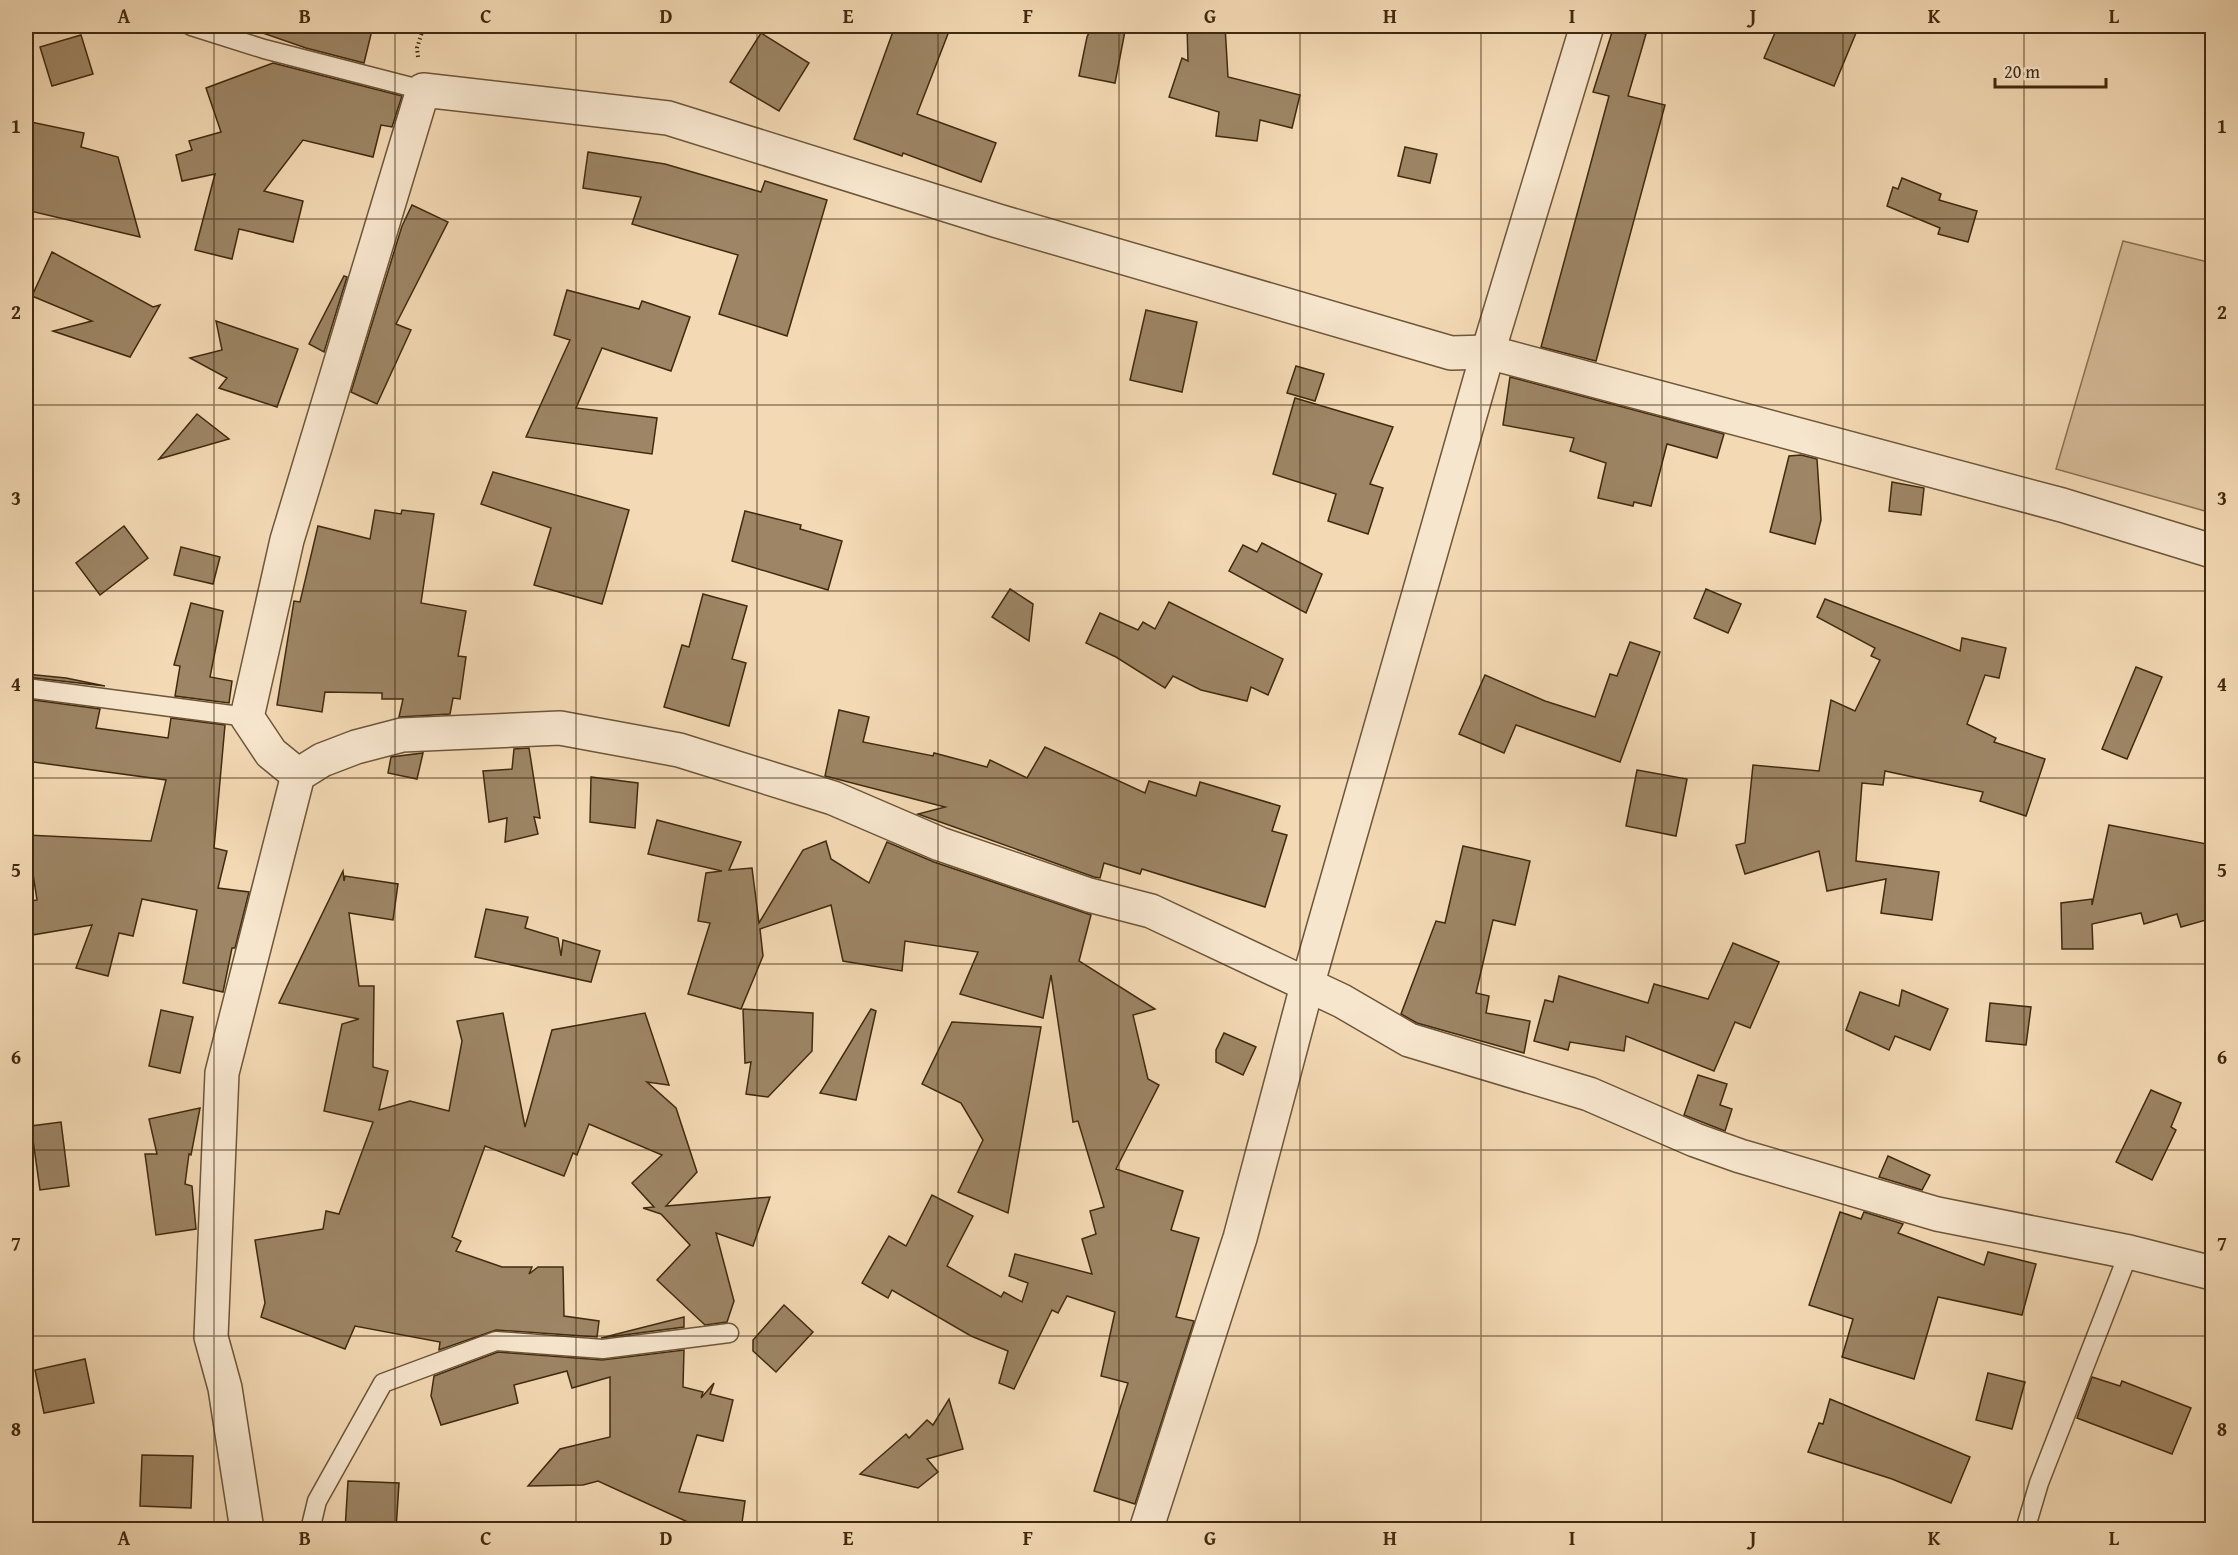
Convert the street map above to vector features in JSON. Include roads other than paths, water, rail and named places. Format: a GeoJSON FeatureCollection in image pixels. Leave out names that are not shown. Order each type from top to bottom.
{"type":"FeatureCollection","features":[{"type":"Feature","properties":{"kind":"street"},"geometry":{"type":"LineString","coordinates":[[1146,1530],[1240,1238],[1307,986],[1488,352],[1587,26]]}},
{"type":"Feature","properties":{"kind":"street"},"geometry":{"type":"LineString","coordinates":[[298,776],[271,753],[246,717],[287,540],[423,90],[668,118],[998,221],[1451,353],[1488,352],[2051,502],[2212,551]]}},
{"type":"Feature","properties":{"kind":"street"},"geometry":{"type":"LineString","coordinates":[[248,1530],[225,1388],[211,1336],[222,1073],[298,776],[322,760],[356,747],[402,735],[560,728],[679,750],[833,798],[940,844],[1089,894],[1151,911],[1342,1001],[1409,1041],[1589,1094],[1695,1140],[1740,1156],[1937,1214],[2129,1252],[2212,1273]]}},
{"type":"Feature","properties":{"kind":"lane"},"geometry":{"type":"LineString","coordinates":[[191,26],[264,50],[423,90]]}},
{"type":"Feature","properties":{"kind":"lane"},"geometry":{"type":"LineString","coordinates":[[26,688],[246,717]]}},
{"type":"Feature","properties":{"kind":"lane"},"geometry":{"type":"LineString","coordinates":[[2025,1530],[2039,1483],[2129,1252]]}},
{"type":"Feature","properties":{"kind":"lane"},"geometry":{"type":"LineString","coordinates":[[310,1530],[317,1501],[383,1383],[496,1341],[603,1348],[729,1333]]}}]}
